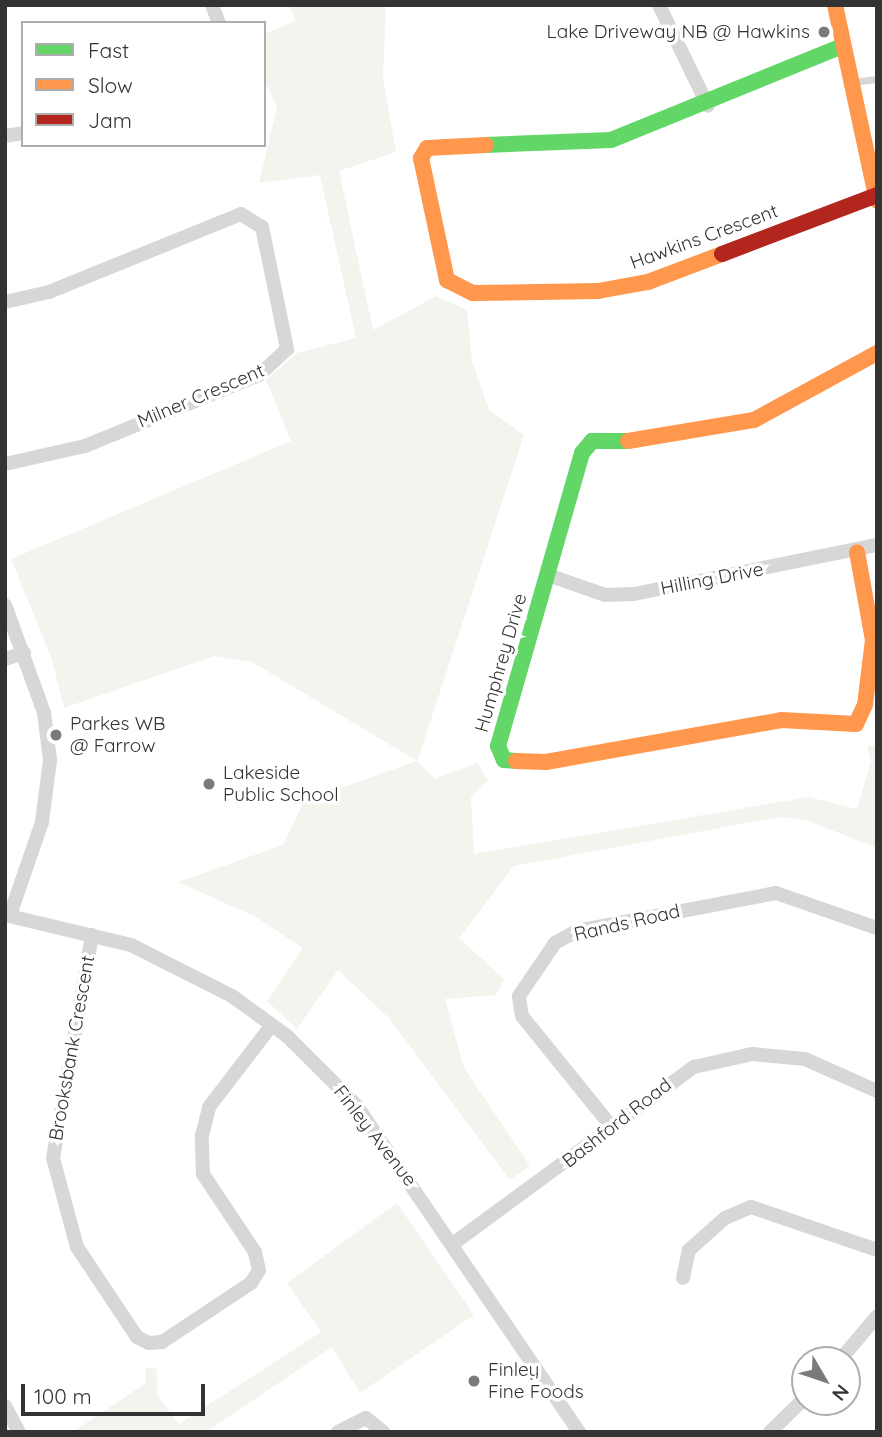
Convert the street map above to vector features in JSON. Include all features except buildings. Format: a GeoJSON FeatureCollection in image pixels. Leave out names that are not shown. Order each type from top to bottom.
{"type":"FeatureCollection","features":[{"type":"Feature","properties":{"kind":"street"},"geometry":{"type":"LineString","coordinates":[[659,5],[708,106]]}},
{"type":"Feature","properties":{"kind":"street"},"geometry":{"type":"LineString","coordinates":[[835,5],[876,197]]}},
{"type":"Feature","properties":{"kind":"street","name":"Hawkins Crescent"},"geometry":{"type":"LineString","coordinates":[[843,46],[708,106],[638,133],[572,146],[427,148],[421,158],[447,280],[473,293],[598,292],[648,282],[876,197]]}},
{"type":"Feature","properties":{"kind":"street","name":"Milner Crescent"},"geometry":{"type":"LineString","coordinates":[[5,302],[49,292],[241,214],[262,227],[288,349],[259,375],[85,446],[5,464]]}},
{"type":"Feature","properties":{"kind":"street","name":"Humphrey Drive"},"geometry":{"type":"LineString","coordinates":[[857,552],[873,640],[865,705],[856,724],[781,720],[516,764],[505,760],[498,746],[582,453],[592,442],[647,441],[754,420],[877,353]]}},
{"type":"Feature","properties":{"kind":"street","name":"Hilling Drive"},"geometry":{"type":"LineString","coordinates":[[548,575],[605,595],[634,594],[857,552],[877,545]]}},
{"type":"Feature","properties":{"kind":"street"},"geometry":{"type":"LineString","coordinates":[[5,605],[44,713],[50,760],[42,822],[8,915]]}},
{"type":"Feature","properties":{"kind":"street"},"geometry":{"type":"LineString","coordinates":[[5,659],[24,653]]}},
{"type":"Feature","properties":{"kind":"street","name":"Rands Road"},"geometry":{"type":"LineString","coordinates":[[611,1126],[522,1016],[519,996],[555,943],[577,930],[776,893],[877,928]]}},
{"type":"Feature","properties":{"kind":"street","name":"Finley Avenue"},"geometry":{"type":"LineString","coordinates":[[8,915],[92,935],[180,967],[272,1025],[356,1105],[454,1243],[579,1432]]}},
{"type":"Feature","properties":{"kind":"street","name":"Brooksbank Crescent"},"geometry":{"type":"LineString","coordinates":[[92,935],[53,1158],[77,1247],[137,1337],[149,1343],[162,1342],[228,1298],[259,1270],[255,1252],[203,1174],[202,1136],[209,1107],[272,1025]]}},
{"type":"Feature","properties":{"kind":"street","name":"Bashford Road"},"geometry":{"type":"LineString","coordinates":[[454,1243],[694,1067],[752,1054],[805,1059],[877,1091]]}},
{"type":"Feature","properties":{"kind":"street"},"geometry":{"type":"LineString","coordinates":[[683,1278],[689,1250],[725,1218],[751,1207],[877,1250]]}},
{"type":"Feature","properties":{"kind":"street"},"geometry":{"type":"LineString","coordinates":[[852,1346],[877,1316]]}},
{"type":"Feature","properties":{"kind":"street"},"geometry":{"type":"LineString","coordinates":[[5,1406],[19,1432]]}},
{"type":"Feature","properties":{"kind":"street"},"geometry":{"type":"LineString","coordinates":[[338,1432],[366,1419],[383,1432]]}},
{"type":"Feature","properties":{"kind":"lane"},"geometry":{"type":"LineString","coordinates":[[850,82],[877,79]]}},
{"type":"Feature","properties":{"kind":"shaded area"},"geometry":{"type":"Polygon","coordinates":[[[289,5],[386,5],[383,77],[396,152],[339,171],[373,330],[436,296],[467,310],[472,361],[489,410],[524,435],[417,762],[435,779],[477,763],[488,780],[471,797],[474,854],[809,797],[857,809],[871,761],[867,746],[877,745],[877,848],[806,820],[779,817],[514,866],[459,938],[504,979],[496,995],[445,999],[464,1068],[530,1166],[510,1180],[389,1018],[338,970],[297,1029],[267,1001],[303,948],[254,916],[178,882],[283,845],[304,801],[417,761],[252,662],[214,656],[64,708],[52,660],[11,559],[291,441],[266,380],[297,353],[356,338],[320,175],[259,183],[277,107],[266,83],[266,33],[295,21],[289,5]]]}},
{"type":"Feature","properties":{"kind":"shaded area"},"geometry":{"type":"Polygon","coordinates":[[[397,1203],[474,1315],[360,1393],[332,1347],[206,1432],[73,1432],[146,1383],[145,1367],[157,1369],[157,1394],[179,1424],[321,1332],[287,1283],[397,1203]]]}},
{"type":"Feature","properties":{"kind":"traffic: fast"},"geometry":{"type":"LineString","coordinates":[[486,145],[611,140],[843,46]]}},
{"type":"Feature","properties":{"kind":"traffic: fast"},"geometry":{"type":"LineString","coordinates":[[516,761],[504,760],[498,746],[582,453],[592,441],[628,441]]}},
{"type":"Feature","properties":{"kind":"traffic: slow"},"geometry":{"type":"LineString","coordinates":[[835,5],[877,201]]}},
{"type":"Feature","properties":{"kind":"traffic: slow"},"geometry":{"type":"LineString","coordinates":[[486,145],[427,148],[421,158],[447,280],[473,293],[598,291],[648,282],[722,254]]}},
{"type":"Feature","properties":{"kind":"traffic: slow"},"geometry":{"type":"LineString","coordinates":[[628,441],[754,420],[877,353]]}},
{"type":"Feature","properties":{"kind":"traffic: slow"},"geometry":{"type":"LineString","coordinates":[[516,761],[546,762],[781,720],[856,724],[865,705],[873,640],[857,552]]}},
{"type":"Feature","properties":{"kind":"traffic: jam"},"geometry":{"type":"LineString","coordinates":[[722,254],[877,195]]}},
{"type":"Feature","properties":{"kind":"place","name":"Lake Driveway NB @ Hawkins"},"geometry":{"type":"Point","coordinates":[824,32]}},
{"type":"Feature","properties":{"kind":"place","name":"Parkes WB @ Farrow"},"geometry":{"type":"Point","coordinates":[56,735]}},
{"type":"Feature","properties":{"kind":"place","name":"Lakeside Public School"},"geometry":{"type":"Point","coordinates":[209,784]}},
{"type":"Feature","properties":{"kind":"place","name":"Finley Fine Foods"},"geometry":{"type":"Point","coordinates":[474,1381]}}]}
